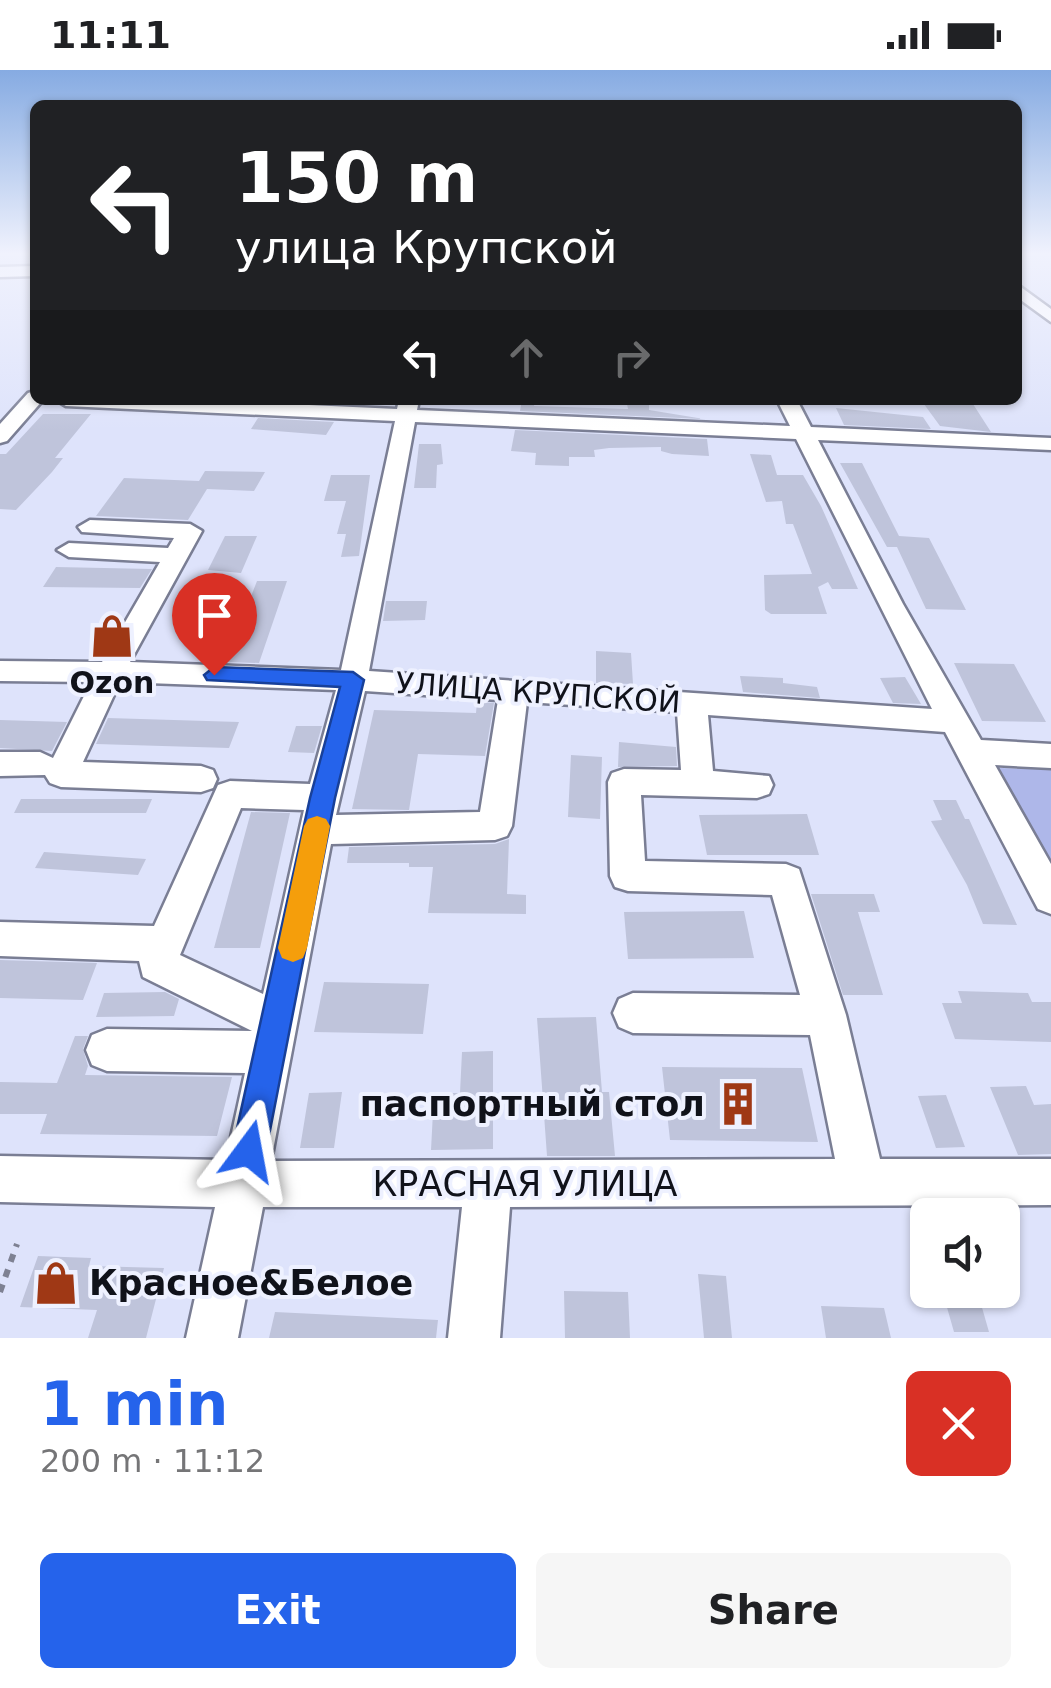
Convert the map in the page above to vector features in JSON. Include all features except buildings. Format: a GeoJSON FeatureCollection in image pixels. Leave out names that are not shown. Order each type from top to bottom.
{"type":"FeatureCollection","features":[{"type":"Feature","properties":{"kind":"street"},"geometry":{"type":"LineString","coordinates":[[0,437],[30,397]]}},
{"type":"Feature","properties":{"kind":"street"},"geometry":{"type":"LineString","coordinates":[[280,405],[408,408],[804,434],[1051,444]]}},
{"type":"Feature","properties":{"kind":"street"},"geometry":{"type":"LineString","coordinates":[[790,405],[890,604],[1051,898]]}},
{"type":"Feature","properties":{"kind":"street"},"geometry":{"type":"LineString","coordinates":[[212,1338],[319,814],[353,680],[408,408]]}},
{"type":"Feature","properties":{"kind":"street"},"geometry":{"type":"LineString","coordinates":[[90,527],[190,531],[110,671],[61,774],[201,779]]}},
{"type":"Feature","properties":{"kind":"street"},"geometry":{"type":"LineString","coordinates":[[69,550],[178,556]]}},
{"type":"Feature","properties":{"kind":"street","name":"УЛИЦА КРУПСКОЙ"},"geometry":{"type":"LineString","coordinates":[[0,671],[353,680],[956,722]]}},
{"type":"Feature","properties":{"kind":"street"},"geometry":{"type":"LineString","coordinates":[[275,1037],[157,964],[230,794],[319,814],[495,826],[514,691]]}},
{"type":"Feature","properties":{"kind":"street"},"geometry":{"type":"LineString","coordinates":[[692,704],[698,783]]}},
{"type":"Feature","properties":{"kind":"street"},"geometry":{"type":"LineString","coordinates":[[972,752],[1051,756]]}},
{"type":"Feature","properties":{"kind":"street"},"geometry":{"type":"LineString","coordinates":[[0,764],[40,764]]}},
{"type":"Feature","properties":{"kind":"street"},"geometry":{"type":"LineString","coordinates":[[758,785],[624,782],[628,876],[786,880],[826,1015],[862,1185]]}},
{"type":"Feature","properties":{"kind":"street"},"geometry":{"type":"LineString","coordinates":[[0,938],[166,944]]}},
{"type":"Feature","properties":{"kind":"street"},"geometry":{"type":"LineString","coordinates":[[633,1014],[826,1015]]}},
{"type":"Feature","properties":{"kind":"street"},"geometry":{"type":"LineString","coordinates":[[107,1050],[275,1037]]}},
{"type":"Feature","properties":{"kind":"street","name":"КРАСНАЯ УЛИЦА"},"geometry":{"type":"LineString","coordinates":[[0,1178],[242,1184],[1051,1182]]}},
{"type":"Feature","properties":{"kind":"street"},"geometry":{"type":"LineString","coordinates":[[474,1338],[488,1184]]}},
{"type":"Feature","properties":{"kind":"path"},"geometry":{"type":"LineString","coordinates":[[0,1292],[17,1244]]}},
{"type":"Feature","properties":{"kind":"shaded area"},"geometry":{"type":"Polygon","coordinates":[[[998,768],[1051,769],[1051,868],[998,768]]]}},
{"type":"Feature","properties":{"kind":"slow traffic"},"geometry":{"type":"LineString","coordinates":[[293,948],[317,826]]}},
{"type":"Feature","properties":{"kind":"place","name":"Ozon"},"geometry":{"type":"Point","coordinates":[112,636]}},
{"type":"Feature","properties":{"kind":"place","name":"паспортный стол"},"geometry":{"type":"Point","coordinates":[738,1104]}},
{"type":"Feature","properties":{"kind":"place","name":"Красное&Белое"},"geometry":{"type":"Point","coordinates":[56,1283]}},
{"type":"Feature","properties":{"kind":"route"},"geometry":{"type":"LineString","coordinates":[[214,675],[353,680],[322,798],[249,1151]]}}]}
